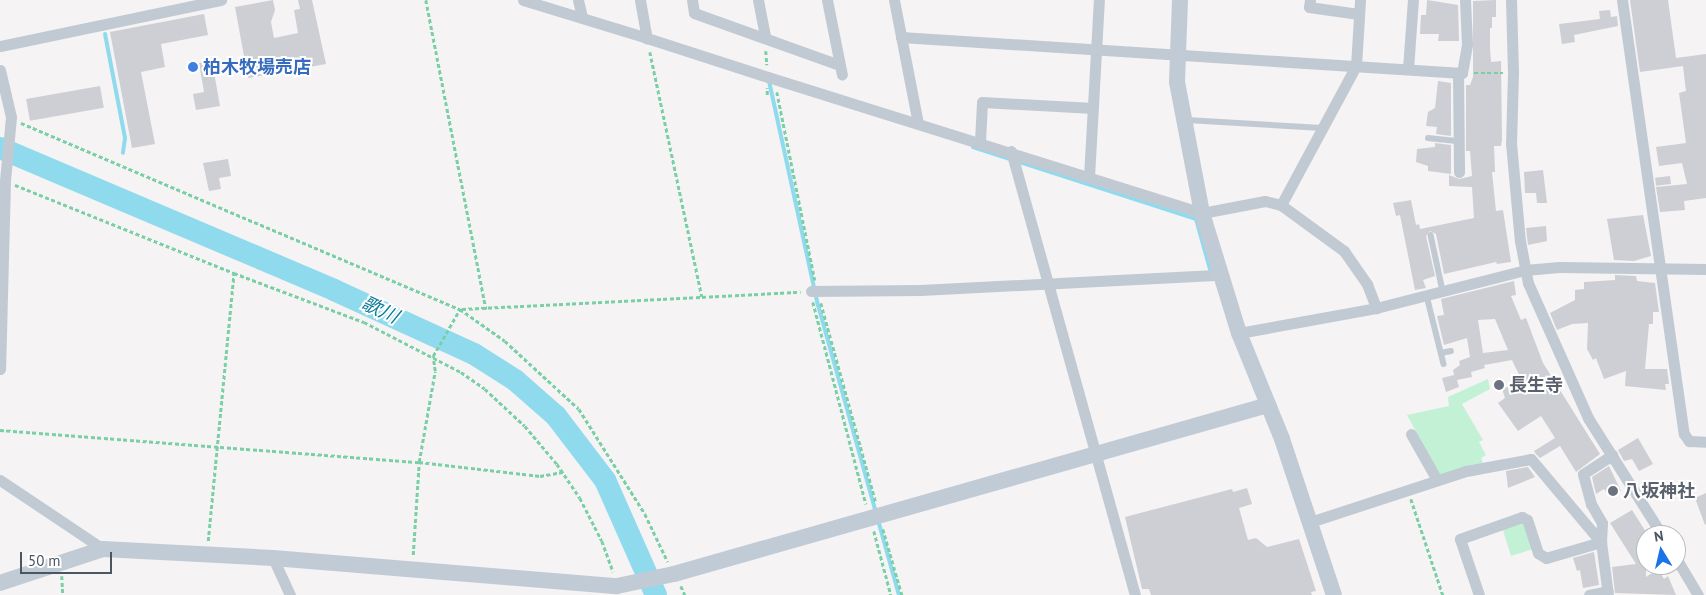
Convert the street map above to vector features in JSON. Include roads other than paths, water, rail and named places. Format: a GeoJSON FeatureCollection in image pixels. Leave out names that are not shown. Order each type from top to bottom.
{"type":"FeatureCollection","features":[{"type":"Feature","properties":{"kind":"street"},"geometry":{"type":"LineString","coordinates":[[0,46],[221,0]]}},
{"type":"Feature","properties":{"kind":"street"},"geometry":{"type":"LineString","coordinates":[[523,0],[1011,150],[1202,213],[1265,201],[1282,204],[1344,251],[1367,284],[1376,308]]}},
{"type":"Feature","properties":{"kind":"street"},"geometry":{"type":"LineString","coordinates":[[578,0],[582,18]]}},
{"type":"Feature","properties":{"kind":"street"},"geometry":{"type":"LineString","coordinates":[[640,0],[648,38]]}},
{"type":"Feature","properties":{"kind":"street"},"geometry":{"type":"LineString","coordinates":[[692,0],[694,13],[765,37],[840,70],[827,0]]}},
{"type":"Feature","properties":{"kind":"street"},"geometry":{"type":"LineString","coordinates":[[758,0],[765,37]]}},
{"type":"Feature","properties":{"kind":"street"},"geometry":{"type":"LineString","coordinates":[[894,0],[918,122]]}},
{"type":"Feature","properties":{"kind":"street"},"geometry":{"type":"LineString","coordinates":[[1089,177],[1099,0]]}},
{"type":"Feature","properties":{"kind":"street"},"geometry":{"type":"LineString","coordinates":[[1180,0],[1176,54],[1183,119],[1202,213],[1239,333],[1268,405],[1334,595]]}},
{"type":"Feature","properties":{"kind":"street"},"geometry":{"type":"LineString","coordinates":[[1310,0],[1309,7],[1360,14]]}},
{"type":"Feature","properties":{"kind":"street"},"geometry":{"type":"LineString","coordinates":[[1282,204],[1356,66],[1360,0]]}},
{"type":"Feature","properties":{"kind":"street"},"geometry":{"type":"LineString","coordinates":[[1408,69],[1413,0]]}},
{"type":"Feature","properties":{"kind":"street"},"geometry":{"type":"LineString","coordinates":[[1459,172],[1460,73],[1467,44],[1466,0]]}},
{"type":"Feature","properties":{"kind":"street"},"geometry":{"type":"LineString","coordinates":[[1511,0],[1513,73],[1511,143],[1525,270],[1541,317],[1580,401],[1656,525]]}},
{"type":"Feature","properties":{"kind":"street"},"geometry":{"type":"LineString","coordinates":[[1622,0],[1684,434],[1690,441],[1706,442]]}},
{"type":"Feature","properties":{"kind":"street"},"geometry":{"type":"LineString","coordinates":[[901,37],[1460,73]]}},
{"type":"Feature","properties":{"kind":"street"},"geometry":{"type":"LineString","coordinates":[[0,70],[11,122],[6,176],[0,369]]}},
{"type":"Feature","properties":{"kind":"street"},"geometry":{"type":"LineString","coordinates":[[980,141],[982,102],[1093,108]]}},
{"type":"Feature","properties":{"kind":"street"},"geometry":{"type":"LineString","coordinates":[[1011,150],[1135,595]]}},
{"type":"Feature","properties":{"kind":"street"},"geometry":{"type":"LineString","coordinates":[[1239,333],[1376,308],[1525,270],[1559,267],[1661,270],[1706,268]]}},
{"type":"Feature","properties":{"kind":"street"},"geometry":{"type":"LineString","coordinates":[[814,291],[1220,275]]}},
{"type":"Feature","properties":{"kind":"street"},"geometry":{"type":"LineString","coordinates":[[0,583],[103,549],[206,553],[621,585],[669,575],[1096,452],[1268,405]]}},
{"type":"Feature","properties":{"kind":"street"},"geometry":{"type":"LineString","coordinates":[[1412,434],[1437,480]]}},
{"type":"Feature","properties":{"kind":"street"},"geometry":{"type":"LineString","coordinates":[[1589,595],[1608,593],[1601,542],[1602,523],[1591,504],[1583,474],[1612,455]]}},
{"type":"Feature","properties":{"kind":"street"},"geometry":{"type":"LineString","coordinates":[[1310,522],[1437,480],[1531,459],[1601,542]]}},
{"type":"Feature","properties":{"kind":"street"},"geometry":{"type":"LineString","coordinates":[[0,480],[103,549]]}},
{"type":"Feature","properties":{"kind":"street"},"geometry":{"type":"LineString","coordinates":[[1479,595],[1460,539],[1522,517],[1527,520],[1538,553],[1546,558],[1601,542]]}},
{"type":"Feature","properties":{"kind":"street"},"geometry":{"type":"LineString","coordinates":[[273,558],[290,595]]}},
{"type":"Feature","properties":{"kind":"street"},"geometry":{"type":"LineString","coordinates":[[1686,575],[1698,595]]}},
{"type":"Feature","properties":{"kind":"lane"},"geometry":{"type":"LineString","coordinates":[[1183,119],[1322,128]]}},
{"type":"Feature","properties":{"kind":"lane"},"geometry":{"type":"LineString","coordinates":[[1428,138],[1458,141]]}},
{"type":"Feature","properties":{"kind":"lane"},"geometry":{"type":"LineString","coordinates":[[1431,235],[1443,292]]}},
{"type":"Feature","properties":{"kind":"lane"},"geometry":{"type":"LineString","coordinates":[[1434,254],[1443,252]]}},
{"type":"Feature","properties":{"kind":"lane"},"geometry":{"type":"LineString","coordinates":[[1427,296],[1444,364]]}},
{"type":"Feature","properties":{"kind":"lane"},"geometry":{"type":"LineString","coordinates":[[1441,353],[1451,351]]}},
{"type":"Feature","properties":{"kind":"waterway"},"geometry":{"type":"LineString","coordinates":[[105,34],[125,138],[123,153]]}},
{"type":"Feature","properties":{"kind":"waterway"},"geometry":{"type":"LineString","coordinates":[[769,81],[818,305],[876,513]]}},
{"type":"Feature","properties":{"kind":"waterway"},"geometry":{"type":"LineString","coordinates":[[973,147],[1196,219],[1210,269]]}},
{"type":"Feature","properties":{"kind":"waterway","name":"歌川"},"geometry":{"type":"LineString","coordinates":[[0,148],[334,290],[474,354],[515,380],[556,416],[605,480],[656,595]]}},
{"type":"Feature","properties":{"kind":"waterway"},"geometry":{"type":"LineString","coordinates":[[878,520],[899,595]]}},
{"type":"Feature","properties":{"kind":"place","name":"柏木牧場売店"},"geometry":{"type":"Point","coordinates":[193,67]}},
{"type":"Feature","properties":{"kind":"place","name":"長生寺"},"geometry":{"type":"Point","coordinates":[1499,385]}},
{"type":"Feature","properties":{"kind":"place","name":"八坂神社"},"geometry":{"type":"Point","coordinates":[1613,491]}}]}
